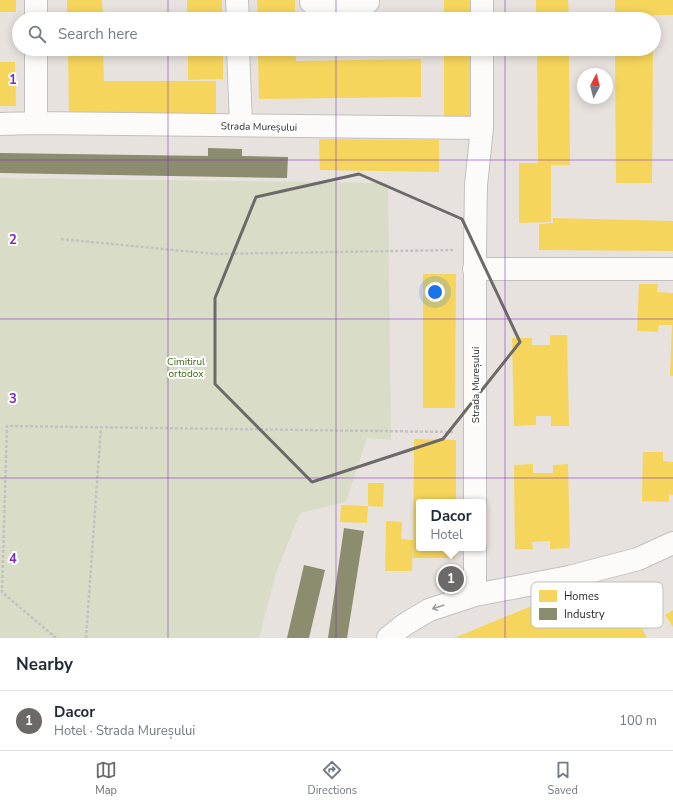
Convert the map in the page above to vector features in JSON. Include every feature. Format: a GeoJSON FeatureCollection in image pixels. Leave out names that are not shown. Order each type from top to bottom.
{"type":"FeatureCollection","features":[{"type":"Feature","properties":{"kind":"street"},"geometry":{"type":"LineString","coordinates":[[36,0],[36,12]]}},
{"type":"Feature","properties":{"kind":"street"},"geometry":{"type":"LineString","coordinates":[[237,0],[238,12]]}},
{"type":"Feature","properties":{"kind":"street"},"geometry":{"type":"LineString","coordinates":[[311,2],[368,2],[368,0]]}},
{"type":"Feature","properties":{"kind":"street"},"geometry":{"type":"LineString","coordinates":[[482,0],[482,12]]}},
{"type":"Feature","properties":{"kind":"street"},"geometry":{"type":"LineString","coordinates":[[36,56],[36,123]]}},
{"type":"Feature","properties":{"kind":"street"},"geometry":{"type":"LineString","coordinates":[[238,56],[241,125]]}},
{"type":"Feature","properties":{"kind":"street","name":"Strada Mureșului"},"geometry":{"type":"LineString","coordinates":[[475,499],[474,259],[476,185],[482,128],[482,56]]}},
{"type":"Feature","properties":{"kind":"street","name":"Strada Mureșului"},"geometry":{"type":"LineString","coordinates":[[0,124],[36,123],[482,128]]}},
{"type":"Feature","properties":{"kind":"street"},"geometry":{"type":"LineString","coordinates":[[474,259],[673,269]]}},
{"type":"Feature","properties":{"kind":"street"},"geometry":{"type":"LineString","coordinates":[[543,582],[569,577],[638,558],[673,543]]}},
{"type":"Feature","properties":{"kind":"street"},"geometry":{"type":"LineString","coordinates":[[475,551],[475,595]]}},
{"type":"Feature","properties":{"kind":"street"},"geometry":{"type":"LineString","coordinates":[[388,638],[404,625],[429,610],[475,595],[531,584]]}},
{"type":"Feature","properties":{"kind":"path"},"geometry":{"type":"LineString","coordinates":[[61,239],[215,254],[474,259]]}},
{"type":"Feature","properties":{"kind":"path"},"geometry":{"type":"LineString","coordinates":[[56,638],[2,592],[7,426],[475,432]]}},
{"type":"Feature","properties":{"kind":"path"},"geometry":{"type":"LineString","coordinates":[[86,638],[101,427]]}},
{"type":"Feature","properties":{"kind":"highlighted area"},"geometry":{"type":"Polygon","coordinates":[[[359,174],[462,219],[520,342],[443,439],[312,482],[215,384],[215,298],[256,197],[359,174]]]}},
{"type":"Feature","properties":{"kind":"green space","name":"Cimitirul ortodox"},"geometry":{"type":"Polygon","coordinates":[[[0,178],[388,183],[391,440],[367,438],[346,502],[300,513],[276,573],[259,638],[0,638],[0,178]]]}},
{"type":"Feature","properties":{"kind":"building: Homes"},"geometry":{"type":"Polygon","coordinates":[[[0,0],[16,0],[16,12],[0,12],[0,0]]]}},
{"type":"Feature","properties":{"kind":"building: Homes"},"geometry":{"type":"Polygon","coordinates":[[[67,0],[102,0],[103,12],[67,12],[67,0]]]}},
{"type":"Feature","properties":{"kind":"building: Homes"},"geometry":{"type":"Polygon","coordinates":[[[187,0],[222,0],[222,12],[187,12],[187,0]]]}},
{"type":"Feature","properties":{"kind":"building: Homes"},"geometry":{"type":"Polygon","coordinates":[[[257,0],[295,0],[295,12],[258,12],[257,0]]]}},
{"type":"Feature","properties":{"kind":"building: Homes"},"geometry":{"type":"Polygon","coordinates":[[[444,0],[476,0],[476,12],[444,12],[444,0]]]}},
{"type":"Feature","properties":{"kind":"building: Homes"},"geometry":{"type":"Polygon","coordinates":[[[536,0],[568,0],[569,12],[536,12],[536,0]]]}},
{"type":"Feature","properties":{"kind":"building: Homes"},"geometry":{"type":"Polygon","coordinates":[[[615,0],[673,0],[673,15],[661,15],[661,12],[615,12],[615,0]]]}},
{"type":"Feature","properties":{"kind":"building: Homes"},"geometry":{"type":"Polygon","coordinates":[[[68,56],[103,56],[104,81],[216,81],[216,114],[69,117],[68,56]]]}},
{"type":"Feature","properties":{"kind":"building: Homes"},"geometry":{"type":"Polygon","coordinates":[[[188,56],[223,56],[223,79],[188,80],[188,56]]]}},
{"type":"Feature","properties":{"kind":"building: Homes"},"geometry":{"type":"Polygon","coordinates":[[[258,56],[296,56],[296,61],[421,59],[421,97],[259,99],[258,56]]]}},
{"type":"Feature","properties":{"kind":"building: Homes"},"geometry":{"type":"Polygon","coordinates":[[[444,56],[475,56],[475,118],[444,118],[444,56]]]}},
{"type":"Feature","properties":{"kind":"building: Homes"},"geometry":{"type":"Polygon","coordinates":[[[537,56],[569,56],[570,165],[551,165],[551,222],[519,223],[519,163],[538,163],[537,56]]]}},
{"type":"Feature","properties":{"kind":"building: Homes"},"geometry":{"type":"Polygon","coordinates":[[[615,56],[653,56],[652,183],[616,183],[615,56]]]}},
{"type":"Feature","properties":{"kind":"building: Homes"},"geometry":{"type":"Polygon","coordinates":[[[0,62],[15,62],[16,106],[0,106],[0,62]]]}},
{"type":"Feature","properties":{"kind":"building: Homes"},"geometry":{"type":"Polygon","coordinates":[[[319,139],[439,140],[439,172],[320,170],[319,139]]]}},
{"type":"Feature","properties":{"kind":"building: Homes"},"geometry":{"type":"Polygon","coordinates":[[[553,218],[673,221],[673,251],[539,250],[539,224],[553,223],[553,218]]]}},
{"type":"Feature","properties":{"kind":"building: Homes"},"geometry":{"type":"Polygon","coordinates":[[[423,274],[456,274],[455,408],[423,408],[423,274]]]}},
{"type":"Feature","properties":{"kind":"building: Homes"},"geometry":{"type":"Polygon","coordinates":[[[639,284],[658,284],[657,292],[673,293],[673,376],[670,376],[672,325],[659,325],[658,332],[637,331],[639,284]]]}},
{"type":"Feature","properties":{"kind":"building: Homes"},"geometry":{"type":"Polygon","coordinates":[[[550,335],[567,335],[569,426],[551,426],[551,416],[536,416],[536,425],[514,426],[512,338],[532,338],[532,345],[550,345],[550,335]]]}},
{"type":"Feature","properties":{"kind":"building: Homes"},"geometry":{"type":"Polygon","coordinates":[[[414,439],[456,440],[456,499],[416,499],[416,551],[455,551],[455,558],[413,558],[414,439]]]}},
{"type":"Feature","properties":{"kind":"building: Homes"},"geometry":{"type":"Polygon","coordinates":[[[643,452],[663,452],[663,461],[673,462],[673,495],[669,494],[669,502],[642,501],[643,452]]]}},
{"type":"Feature","properties":{"kind":"building: Homes"},"geometry":{"type":"Polygon","coordinates":[[[533,464],[533,473],[553,473],[553,465],[568,464],[570,548],[550,549],[550,541],[532,542],[533,549],[515,549],[514,465],[533,464]]]}},
{"type":"Feature","properties":{"kind":"building: Homes"},"geometry":{"type":"Polygon","coordinates":[[[368,483],[384,483],[383,507],[368,506],[368,483]]]}},
{"type":"Feature","properties":{"kind":"building: Homes"},"geometry":{"type":"Polygon","coordinates":[[[341,505],[368,506],[367,523],[340,522],[341,505]]]}},
{"type":"Feature","properties":{"kind":"building: Homes"},"geometry":{"type":"Polygon","coordinates":[[[386,521],[402,522],[401,539],[413,540],[412,571],[385,571],[386,521]]]}},
{"type":"Feature","properties":{"kind":"building: Homes"},"geometry":{"type":"Polygon","coordinates":[[[531,606],[531,628],[642,628],[647,638],[454,638],[531,606]]]}},
{"type":"Feature","properties":{"kind":"building: Homes"},"geometry":{"type":"Polygon","coordinates":[[[673,610],[673,627],[665,615],[673,610]]]}},
{"type":"Feature","properties":{"kind":"building: Industry"},"geometry":{"type":"Polygon","coordinates":[[[208,148],[242,149],[242,156],[288,157],[287,178],[0,173],[0,153],[208,156],[208,148]]]}},
{"type":"Feature","properties":{"kind":"building: Industry"},"geometry":{"type":"Polygon","coordinates":[[[344,528],[364,531],[347,638],[328,638],[344,528]]]}},
{"type":"Feature","properties":{"kind":"building: Industry"},"geometry":{"type":"Polygon","coordinates":[[[304,565],[325,570],[309,638],[287,638],[304,565]]]}},
{"type":"Feature","properties":{"kind":"place","name":"Dacor"},"geometry":{"type":"Point","coordinates":[451,579]}}]}
